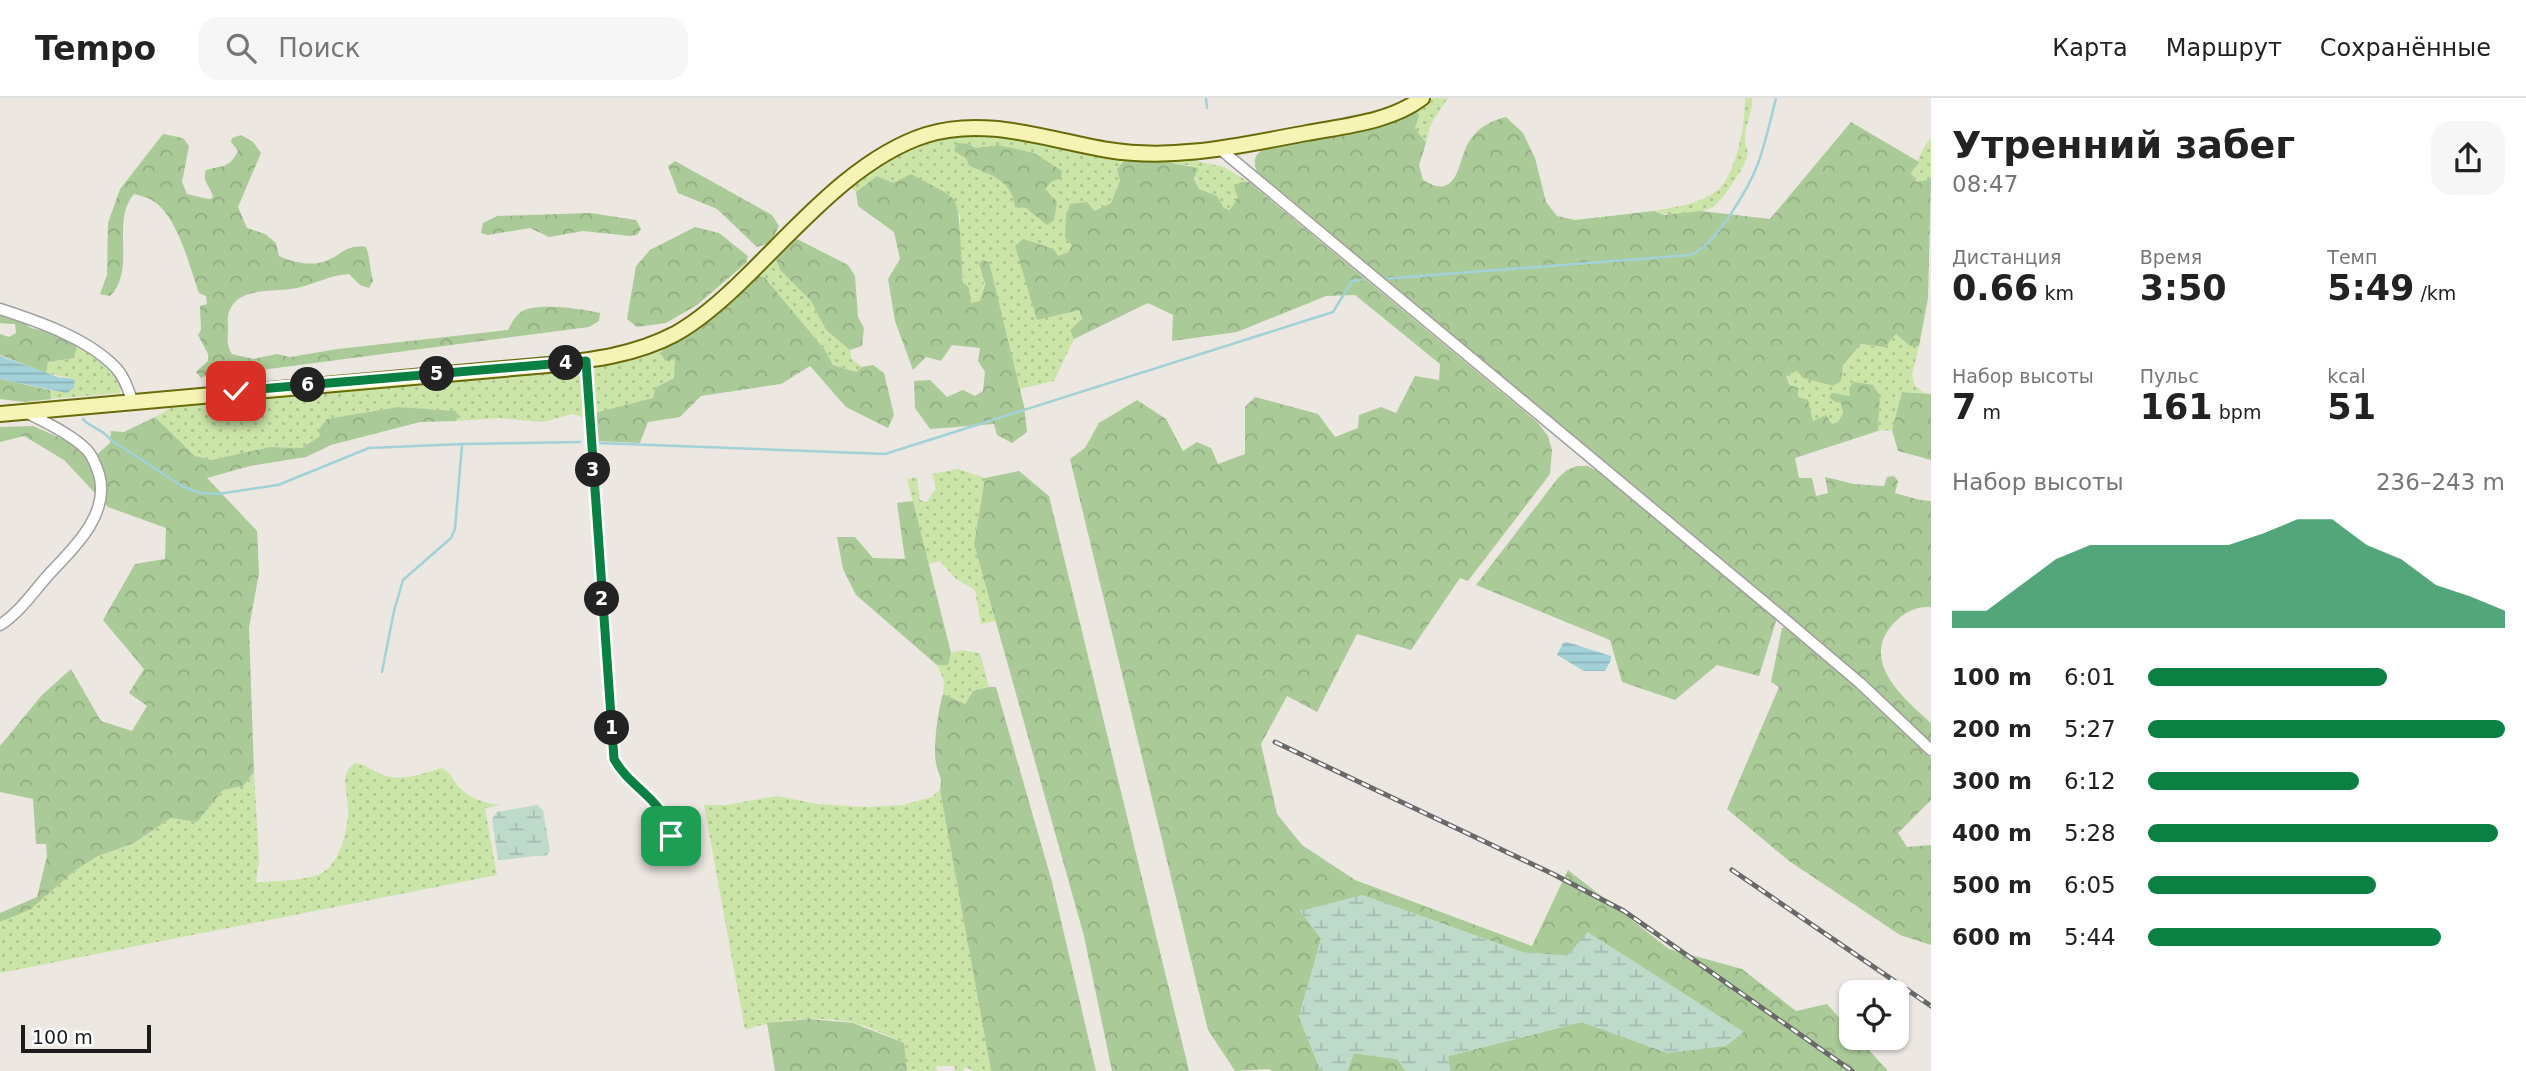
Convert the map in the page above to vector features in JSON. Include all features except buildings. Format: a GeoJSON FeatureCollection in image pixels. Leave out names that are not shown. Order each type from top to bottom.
{"type":"FeatureCollection","features":[{"type":"Feature","properties":{"kind":"main road"},"geometry":{"type":"LineString","coordinates":[[0,414],[586,361],[620,355],[678,333],[735,287],[847,182],[900,146],[926,135],[953,129],[984,128],[1144,154],[1220,149],[1386,116],[1422,98]]}},
{"type":"Feature","properties":{"kind":"street"},"geometry":{"type":"LineString","coordinates":[[1220,149],[1801,632],[1860,682],[1931,750]]}},
{"type":"Feature","properties":{"kind":"street"},"geometry":{"type":"LineString","coordinates":[[0,309],[63,332],[102,355],[116,368],[126,383],[132,400]]}},
{"type":"Feature","properties":{"kind":"street"},"geometry":{"type":"LineString","coordinates":[[586,361],[614,759],[622,772],[661,809],[668,821],[671,836]]}},
{"type":"Feature","properties":{"kind":"street"},"geometry":{"type":"LineString","coordinates":[[0,625],[19,610],[73,549],[85,533],[101,499],[101,482],[90,452],[60,430],[24,411]]}},
{"type":"Feature","properties":{"kind":"green space"},"geometry":{"type":"Polygon","coordinates":[[[1432,98],[1448,98],[1431,124],[1426,143],[1415,128],[1419,116],[1416,110],[1432,98]]]}},
{"type":"Feature","properties":{"kind":"green space"},"geometry":{"type":"Polygon","coordinates":[[[1745,98],[1752,98],[1745,136],[1747,157],[1722,198],[1707,210],[1692,213],[1668,214],[1654,211],[1698,201],[1721,187],[1728,177],[1738,150],[1745,98]]]}},
{"type":"Feature","properties":{"kind":"green space"},"geometry":{"type":"Polygon","coordinates":[[[1416,110],[1419,116],[1415,128],[1426,143],[1419,165],[1423,180],[1435,186],[1444,186],[1451,182],[1470,140],[1477,131],[1506,117],[1523,133],[1535,158],[1546,202],[1557,216],[1575,220],[1654,211],[1665,215],[1701,211],[1770,219],[1851,122],[1919,162],[1911,173],[1917,182],[1931,179],[1928,298],[1919,346],[1910,346],[1896,334],[1885,347],[1861,344],[1843,366],[1841,381],[1833,386],[1803,378],[1797,371],[1786,376],[1790,385],[1798,388],[1798,397],[1808,400],[1813,421],[1826,415],[1832,424],[1838,422],[1843,413],[1841,403],[1829,397],[1832,393],[1850,396],[1849,388],[1854,382],[1873,385],[1880,396],[1878,431],[1795,458],[1799,478],[1812,478],[1816,496],[1828,493],[1825,477],[1854,484],[1884,486],[1887,477],[1894,476],[1898,481],[1895,493],[1931,501],[1931,607],[1915,609],[1897,620],[1884,638],[1881,652],[1883,666],[1890,679],[1909,703],[1931,723],[1931,743],[1255,168],[1255,158],[1265,148],[1352,132],[1416,110]]]}},
{"type":"Feature","properties":{"kind":"green space"},"geometry":{"type":"Polygon","coordinates":[[[163,134],[183,138],[189,146],[182,182],[187,194],[208,199],[213,198],[205,178],[206,170],[232,161],[238,151],[231,142],[232,138],[241,135],[253,142],[261,153],[238,207],[247,228],[265,234],[276,243],[279,256],[312,264],[329,260],[353,247],[366,247],[373,281],[369,288],[360,285],[349,274],[297,288],[258,292],[240,298],[234,303],[228,316],[228,342],[232,354],[253,359],[277,354],[290,357],[508,330],[521,312],[537,307],[571,308],[600,313],[599,321],[589,327],[223,375],[216,370],[201,378],[196,372],[208,361],[208,354],[198,335],[201,330],[200,306],[207,304],[206,296],[199,293],[175,228],[160,206],[150,199],[134,194],[127,205],[122,273],[110,296],[100,294],[107,275],[108,223],[120,189],[163,134]]]}},
{"type":"Feature","properties":{"kind":"green space"},"geometry":{"type":"Polygon","coordinates":[[[984,135],[1018,139],[1125,160],[1117,169],[1120,181],[1111,203],[1094,211],[1070,204],[1066,225],[1072,245],[1068,252],[1058,256],[1082,319],[1070,330],[1074,339],[1054,381],[1020,389],[988,262],[980,302],[971,303],[962,270],[960,215],[877,176],[856,192],[851,187],[913,149],[963,136],[984,135]],[[968,144],[966,158],[969,166],[1000,179],[1047,225],[1045,189],[1050,182],[998,145],[976,148],[968,144]]]}},
{"type":"Feature","properties":{"kind":"green space"},"geometry":{"type":"Polygon","coordinates":[[[1931,138],[1931,179],[1918,183],[1911,173],[1931,138]]]}},
{"type":"Feature","properties":{"kind":"green space"},"geometry":{"type":"Polygon","coordinates":[[[957,143],[976,148],[998,145],[1034,153],[1062,171],[1061,178],[1051,182],[1045,189],[1057,202],[1054,220],[1047,225],[1026,208],[1015,207],[1010,190],[999,180],[969,166],[966,158],[954,151],[957,143]]]}},
{"type":"Feature","properties":{"kind":"green space"},"geometry":{"type":"Polygon","coordinates":[[[1188,159],[1224,167],[1249,182],[1241,182],[1238,198],[1231,210],[1224,208],[1217,196],[1199,189],[1191,165],[1173,165],[1167,161],[1188,159]]]}},
{"type":"Feature","properties":{"kind":"green space"},"geometry":{"type":"Polygon","coordinates":[[[1125,160],[1167,161],[1190,166],[1198,169],[1194,178],[1199,189],[1217,196],[1224,208],[1230,210],[1238,198],[1234,186],[1249,182],[1537,422],[1548,436],[1552,450],[1550,474],[1468,581],[1460,578],[1411,650],[1357,634],[1317,712],[1287,696],[1261,744],[1277,814],[1302,845],[1355,880],[1532,946],[1568,870],[1669,949],[1742,969],[1796,1011],[1827,1004],[1839,1018],[1839,1050],[1869,1050],[1888,1071],[1450,1071],[1448,1056],[1582,1022],[1668,1053],[1588,932],[1568,956],[1522,952],[1362,895],[1321,939],[1299,1017],[1321,1071],[1235,1071],[1208,1030],[1070,459],[1085,448],[1099,423],[1137,400],[1166,419],[1183,451],[1197,442],[1211,448],[1218,464],[1245,454],[1245,407],[1255,397],[1318,414],[1335,437],[1358,428],[1359,415],[1381,407],[1396,413],[1415,376],[1439,380],[1440,364],[1355,295],[1326,296],[1237,332],[1172,341],[1173,315],[1148,303],[1074,339],[1070,330],[1082,319],[1079,310],[1037,320],[1015,246],[1023,239],[1054,249],[1058,256],[1068,252],[1072,245],[1065,238],[1066,216],[1070,204],[1087,202],[1094,211],[1111,203],[1120,181],[1117,169],[1125,160]]]}},
{"type":"Feature","properties":{"kind":"green space"},"geometry":{"type":"Polygon","coordinates":[[[675,161],[772,215],[779,226],[771,242],[757,247],[717,209],[678,193],[668,166],[675,161]]]}},
{"type":"Feature","properties":{"kind":"green space"},"geometry":{"type":"Polygon","coordinates":[[[911,174],[954,200],[959,226],[963,282],[969,288],[971,303],[980,301],[985,284],[979,263],[983,260],[989,262],[1024,406],[1027,432],[1012,443],[997,435],[994,424],[930,429],[915,408],[914,381],[930,380],[947,397],[963,390],[975,396],[983,391],[985,372],[978,361],[980,348],[952,345],[941,361],[926,357],[913,370],[895,321],[888,279],[900,259],[894,232],[858,206],[856,192],[877,176],[893,183],[911,174]]]}},
{"type":"Feature","properties":{"kind":"green space"},"geometry":{"type":"Polygon","coordinates":[[[591,213],[636,220],[641,229],[637,235],[630,236],[583,231],[549,237],[530,228],[488,235],[481,233],[483,223],[497,216],[591,213]]]}},
{"type":"Feature","properties":{"kind":"green space"},"geometry":{"type":"Polygon","coordinates":[[[695,227],[719,233],[748,256],[746,263],[697,305],[666,323],[637,327],[627,319],[636,266],[650,250],[695,227]]]}},
{"type":"Feature","properties":{"kind":"green space"},"geometry":{"type":"Polygon","coordinates":[[[797,239],[848,265],[855,276],[858,317],[864,328],[862,346],[850,350],[826,330],[811,301],[780,270],[776,259],[797,239]]]}},
{"type":"Feature","properties":{"kind":"green space"},"geometry":{"type":"Polygon","coordinates":[[[776,259],[780,270],[811,301],[826,330],[850,350],[851,358],[862,367],[856,372],[833,365],[825,350],[765,278],[756,275],[776,259]]]}},
{"type":"Feature","properties":{"kind":"green space"},"geometry":{"type":"Polygon","coordinates":[[[756,275],[765,278],[825,350],[833,365],[856,372],[862,367],[873,365],[884,373],[894,415],[888,428],[846,407],[810,366],[781,384],[701,396],[680,417],[648,422],[640,443],[596,441],[594,413],[653,398],[655,388],[674,378],[675,359],[665,361],[662,355],[663,347],[681,338],[756,275]]]}},
{"type":"Feature","properties":{"kind":"green space"},"geometry":{"type":"Polygon","coordinates":[[[0,315],[21,321],[31,328],[54,333],[77,346],[74,358],[48,362],[46,373],[0,355],[0,334],[9,337],[16,333],[15,324],[0,323],[0,315]]]}},
{"type":"Feature","properties":{"kind":"green space"},"geometry":{"type":"Polygon","coordinates":[[[1896,334],[1910,346],[1919,346],[1912,375],[1915,386],[1925,393],[1902,392],[1892,430],[1878,431],[1880,396],[1850,396],[1841,403],[1843,413],[1838,422],[1832,424],[1812,421],[1786,376],[1797,371],[1843,367],[1861,344],[1885,347],[1896,334]]]}},
{"type":"Feature","properties":{"kind":"green space"},"geometry":{"type":"Polygon","coordinates":[[[77,346],[97,357],[113,371],[122,384],[120,393],[51,399],[50,390],[58,390],[74,379],[46,373],[48,362],[74,358],[77,346]]]}},
{"type":"Feature","properties":{"kind":"green space"},"geometry":{"type":"Polygon","coordinates":[[[663,347],[662,355],[675,359],[674,378],[655,388],[653,398],[594,413],[591,378],[595,368],[663,347]]]}},
{"type":"Feature","properties":{"kind":"green space"},"geometry":{"type":"Polygon","coordinates":[[[576,371],[582,380],[585,418],[573,414],[543,422],[498,418],[456,421],[458,416],[455,411],[398,407],[327,419],[320,436],[302,448],[270,447],[211,460],[195,456],[155,417],[175,405],[397,384],[576,371]]]}},
{"type":"Feature","properties":{"kind":"green space"},"geometry":{"type":"Polygon","coordinates":[[[0,379],[50,390],[51,399],[24,402],[0,399],[0,379]]]}},
{"type":"Feature","properties":{"kind":"green space"},"geometry":{"type":"Polygon","coordinates":[[[1902,392],[1931,394],[1931,460],[1898,451],[1892,430],[1902,392]]]}},
{"type":"Feature","properties":{"kind":"green space"},"geometry":{"type":"Polygon","coordinates":[[[398,407],[456,411],[458,416],[456,421],[420,422],[331,445],[306,457],[250,466],[207,478],[257,531],[259,573],[249,628],[254,772],[243,786],[223,790],[197,822],[171,818],[134,843],[96,857],[74,871],[31,909],[0,922],[0,913],[37,897],[47,856],[46,844],[36,844],[33,799],[0,792],[0,746],[42,695],[71,669],[101,721],[132,731],[147,706],[129,693],[144,669],[103,620],[135,564],[165,559],[166,528],[108,507],[64,460],[24,436],[0,442],[0,427],[33,426],[67,441],[92,459],[110,443],[111,431],[124,432],[155,417],[195,456],[211,460],[270,447],[302,448],[320,436],[319,429],[327,419],[398,407]]]}},
{"type":"Feature","properties":{"kind":"green space"},"geometry":{"type":"Polygon","coordinates":[[[1577,466],[1588,466],[1597,471],[1777,618],[1759,676],[1717,665],[1675,700],[1622,682],[1610,640],[1476,585],[1558,478],[1577,466]]]}},
{"type":"Feature","properties":{"kind":"green space"},"geometry":{"type":"Polygon","coordinates":[[[958,469],[985,478],[974,544],[996,621],[981,624],[975,590],[956,579],[940,561],[929,564],[907,479],[917,477],[920,500],[927,502],[936,488],[932,474],[958,469]]]}},
{"type":"Feature","properties":{"kind":"green space"},"geometry":{"type":"Polygon","coordinates":[[[1019,471],[1049,496],[1189,1071],[1112,1071],[1084,936],[974,544],[985,478],[1019,471]]]}},
{"type":"Feature","properties":{"kind":"green space"},"geometry":{"type":"Polygon","coordinates":[[[913,501],[951,653],[948,665],[937,665],[856,595],[843,569],[837,537],[855,537],[873,558],[905,559],[897,503],[913,501]]]}},
{"type":"Feature","properties":{"kind":"green space"},"geometry":{"type":"Polygon","coordinates":[[[1787,626],[1857,686],[1931,758],[1931,800],[1898,833],[1907,847],[1931,845],[1931,945],[1900,935],[1789,861],[1727,809],[1779,687],[1771,682],[1782,628],[1787,626]]]}},
{"type":"Feature","properties":{"kind":"green space"},"geometry":{"type":"Polygon","coordinates":[[[961,650],[980,653],[989,687],[973,691],[965,704],[943,694],[944,681],[937,665],[948,665],[951,653],[961,650]]]}},
{"type":"Feature","properties":{"kind":"green space"},"geometry":{"type":"Polygon","coordinates":[[[996,687],[1052,882],[1096,1071],[991,1071],[940,790],[941,778],[935,748],[943,694],[965,704],[973,691],[996,687]]]}},
{"type":"Feature","properties":{"kind":"green space"},"geometry":{"type":"Polygon","coordinates":[[[355,763],[382,775],[400,778],[442,768],[467,794],[483,802],[501,805],[485,808],[497,875],[0,973],[0,922],[31,908],[74,871],[96,857],[134,843],[171,818],[197,822],[223,790],[243,786],[254,772],[259,860],[256,882],[298,879],[320,874],[333,863],[342,845],[348,816],[345,777],[355,763]]]}},
{"type":"Feature","properties":{"kind":"green space"},"geometry":{"type":"Polygon","coordinates":[[[940,790],[991,1071],[974,1071],[965,1067],[963,1071],[954,1071],[955,1066],[936,1066],[937,1071],[907,1071],[904,1043],[853,1023],[798,1019],[745,1030],[704,805],[726,805],[777,796],[818,804],[865,807],[903,805],[932,797],[940,790]]]}},
{"type":"Feature","properties":{"kind":"green space"},"geometry":{"type":"Polygon","coordinates":[[[537,805],[543,810],[550,851],[546,856],[498,860],[492,819],[497,812],[537,805]]]}},
{"type":"Feature","properties":{"kind":"green space"},"geometry":{"type":"Polygon","coordinates":[[[1362,895],[1522,952],[1567,956],[1588,932],[1744,1032],[1726,1046],[1668,1053],[1581,1022],[1448,1056],[1450,1071],[1406,1071],[1397,1059],[1354,1053],[1347,1071],[1321,1071],[1299,1017],[1321,939],[1300,911],[1362,895]]]}},
{"type":"Feature","properties":{"kind":"green space"},"geometry":{"type":"Polygon","coordinates":[[[810,1019],[853,1023],[904,1043],[907,1071],[775,1071],[767,1023],[810,1019]]]}},
{"type":"Feature","properties":{"kind":"green space"},"geometry":{"type":"Polygon","coordinates":[[[1354,1053],[1397,1059],[1406,1071],[1347,1071],[1354,1053]]]}},
{"type":"Feature","properties":{"kind":"water"},"geometry":{"type":"Polygon","coordinates":[[[0,356],[58,377],[74,379],[74,388],[67,393],[0,379],[0,356]]]}},
{"type":"Feature","properties":{"kind":"water"},"geometry":{"type":"Polygon","coordinates":[[[1563,643],[1611,656],[1605,671],[1584,671],[1557,655],[1563,643]]]}},
{"type":"Feature","properties":{"kind":"waterway"},"geometry":{"type":"LineString","coordinates":[[1206,98],[1207,108]]}},
{"type":"Feature","properties":{"kind":"waterway"},"geometry":{"type":"LineString","coordinates":[[1382,279],[1690,255],[1700,250],[1720,228],[1748,185],[1759,161],[1776,98]]}},
{"type":"Feature","properties":{"kind":"waterway"},"geometry":{"type":"LineString","coordinates":[[598,443],[885,454],[1333,312],[1352,281],[1361,280]]}},
{"type":"Feature","properties":{"kind":"waterway"},"geometry":{"type":"LineString","coordinates":[[83,419],[182,486],[200,493],[218,494],[278,485],[369,448],[580,442]]}},
{"type":"Feature","properties":{"kind":"waterway"},"geometry":{"type":"LineString","coordinates":[[382,672],[403,580],[451,538],[455,529],[462,445]]}},
{"type":"Feature","properties":{"kind":"railway"},"geometry":{"type":"LineString","coordinates":[[1275,742],[1553,874],[1624,911],[1852,1071]]}},
{"type":"Feature","properties":{"kind":"railway"},"geometry":{"type":"LineString","coordinates":[[1732,870],[1931,1006]]}},
{"type":"Feature","properties":{"kind":"route"},"geometry":{"type":"LineString","coordinates":[[236,391],[586,361],[613,754],[622,772],[661,809],[668,821],[671,836]]}}]}
